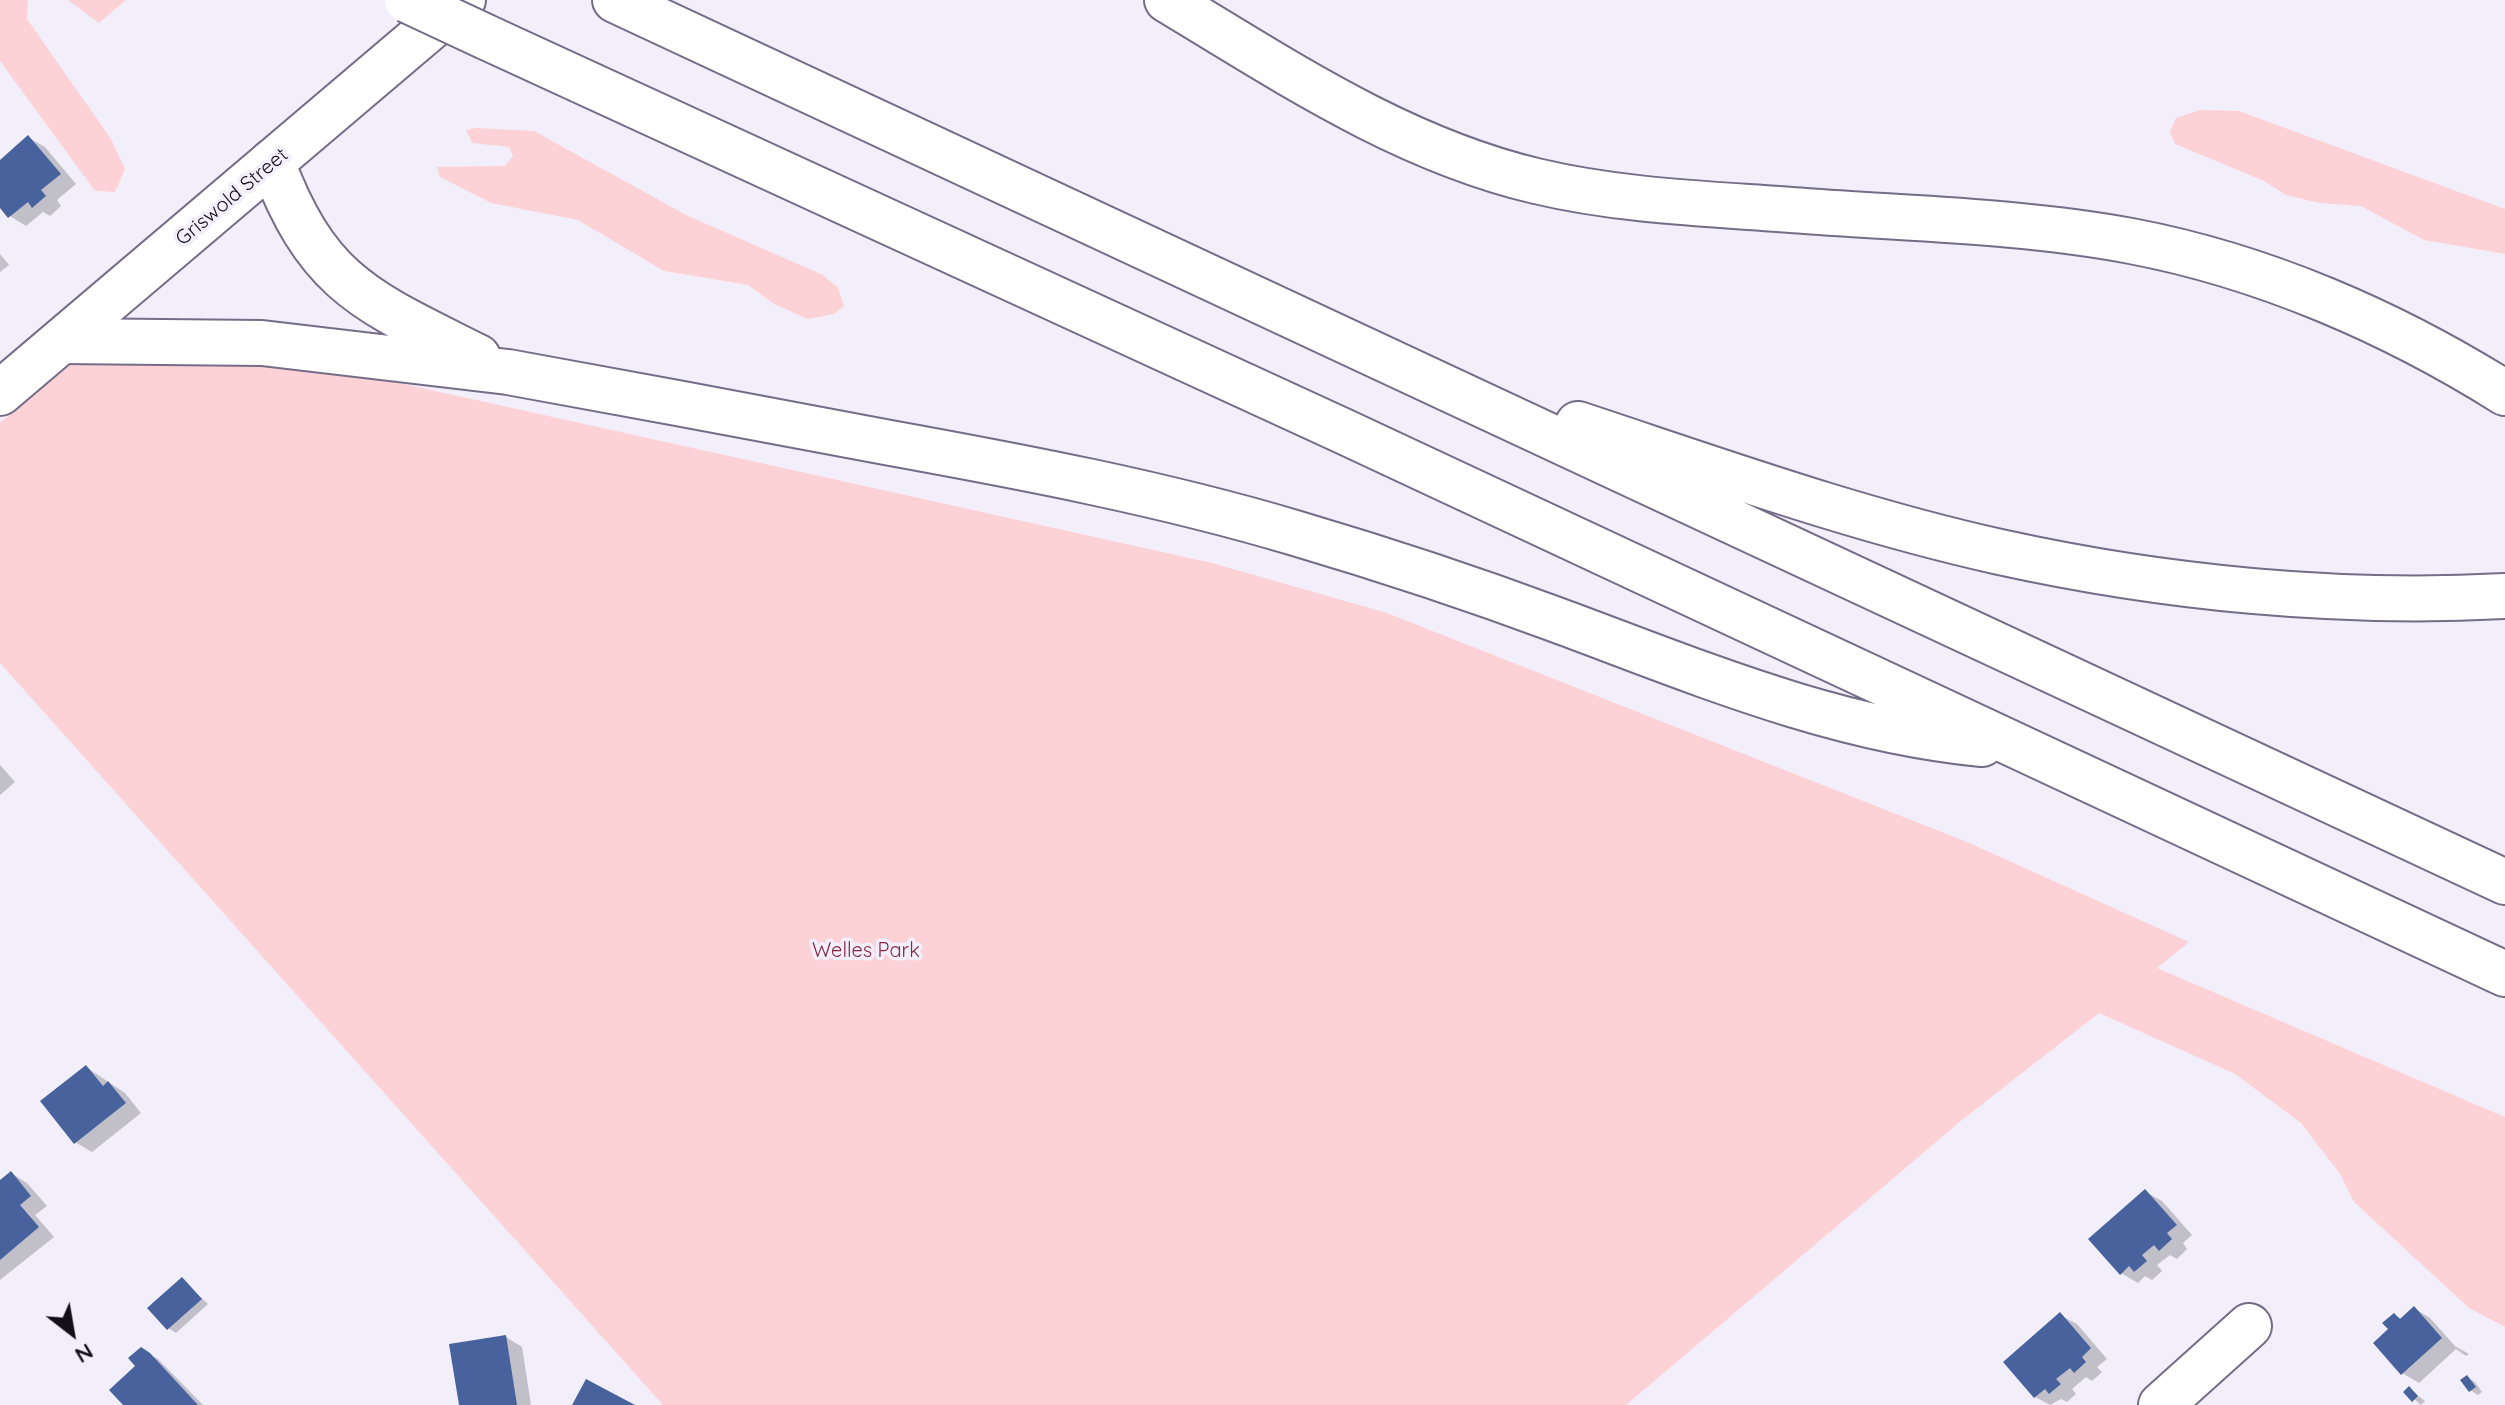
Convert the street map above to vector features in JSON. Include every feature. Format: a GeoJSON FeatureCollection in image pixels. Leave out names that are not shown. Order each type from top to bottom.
{"type":"FeatureCollection","features":[{"type":"Feature","properties":{"kind":"main road"},"geometry":{"type":"LineString","coordinates":[[407,0],[2505,974]]}},
{"type":"Feature","properties":{"kind":"main road","name":"Griswold Street"},"geometry":{"type":"LineString","coordinates":[[0,393],[463,0]]}},
{"type":"Feature","properties":{"kind":"main road"},"geometry":{"type":"LineString","coordinates":[[615,0],[2505,882]]}},
{"type":"Feature","properties":{"kind":"main road"},"geometry":{"type":"LineString","coordinates":[[1167,0],[1373,121],[1427,146],[1496,170],[1609,195],[2021,228],[2104,237],[2177,251],[2321,299],[2423,346],[2505,393]]}},
{"type":"Feature","properties":{"kind":"main road"},"geometry":{"type":"LineString","coordinates":[[272,162],[305,233],[337,276],[394,313],[508,372]]}},
{"type":"Feature","properties":{"kind":"main road"},"geometry":{"type":"LineString","coordinates":[[62,341],[262,343],[508,372],[999,463],[1177,501],[1386,561],[1730,684],[1824,713],[1907,733],[2016,745]]}},
{"type":"Feature","properties":{"kind":"main road"},"geometry":{"type":"LineString","coordinates":[[1429,381],[1548,414],[1815,502],[2003,553],[2156,579],[2234,587],[2360,596],[2505,596]]}},
{"type":"Feature","properties":{"kind":"main road"},"geometry":{"type":"LineString","coordinates":[[2161,1405],[2249,1326]]}},
{"type":"Feature","properties":{"kind":"green space"},"geometry":{"type":"Polygon","coordinates":[[[0,0],[28,0],[27,19],[111,139],[125,169],[115,192],[95,191],[0,61],[0,0]]]}},
{"type":"Feature","properties":{"kind":"green space"},"geometry":{"type":"Polygon","coordinates":[[[68,0],[126,0],[99,23],[68,0]]]}},
{"type":"Feature","properties":{"kind":"green space"},"geometry":{"type":"Polygon","coordinates":[[[2200,110],[2239,111],[2505,209],[2505,254],[2424,240],[2361,206],[2319,203],[2286,195],[2264,181],[2175,144],[2170,132],[2176,118],[2200,110]]]}},
{"type":"Feature","properties":{"kind":"green space"},"geometry":{"type":"Polygon","coordinates":[[[466,130],[534,131],[686,215],[823,275],[838,288],[844,306],[834,314],[808,319],[774,304],[748,285],[664,271],[578,220],[491,203],[440,177],[437,167],[505,166],[513,156],[509,147],[472,143],[466,130]]]}},
{"type":"Feature","properties":{"kind":"green space","name":"Welles Park"},"geometry":{"type":"Polygon","coordinates":[[[256,357],[395,382],[1212,563],[1387,613],[1967,842],[2189,942],[2157,968],[2505,1117],[2505,1327],[2469,1308],[2354,1202],[2340,1174],[2301,1123],[2235,1074],[2099,1013],[1962,1120],[1626,1405],[663,1405],[0,663],[0,423],[73,361],[256,357]]]}},
{"type":"Feature","properties":{"kind":"building"},"geometry":{"type":"Polygon","coordinates":[[[28,135],[61,174],[41,190],[46,196],[32,208],[28,202],[8,218],[0,208],[0,160],[28,135]]]}},
{"type":"Feature","properties":{"kind":"building"},"geometry":{"type":"Polygon","coordinates":[[[86,1065],[103,1086],[108,1081],[126,1103],[74,1144],[40,1101],[86,1065]]]}},
{"type":"Feature","properties":{"kind":"building"},"geometry":{"type":"Polygon","coordinates":[[[11,1171],[31,1196],[20,1205],[39,1227],[0,1260],[0,1180],[11,1171]]]}},
{"type":"Feature","properties":{"kind":"building"},"geometry":{"type":"Polygon","coordinates":[[[2145,1189],[2177,1225],[2167,1233],[2172,1239],[2159,1251],[2154,1245],[2142,1255],[2147,1261],[2134,1272],[2129,1266],[2120,1275],[2088,1239],[2145,1189]]]}},
{"type":"Feature","properties":{"kind":"building"},"geometry":{"type":"Polygon","coordinates":[[[182,1277],[202,1299],[167,1330],[147,1308],[182,1277]]]}},
{"type":"Feature","properties":{"kind":"building"},"geometry":{"type":"Polygon","coordinates":[[[2414,1306],[2442,1338],[2401,1375],[2373,1343],[2388,1329],[2382,1323],[2394,1313],[2400,1319],[2414,1306]]]}},
{"type":"Feature","properties":{"kind":"building"},"geometry":{"type":"Polygon","coordinates":[[[2060,1312],[2091,1348],[2082,1357],[2086,1362],[2074,1373],[2070,1368],[2056,1379],[2061,1384],[2049,1394],[2045,1389],[2034,1398],[2003,1362],[2060,1312]]]}},
{"type":"Feature","properties":{"kind":"building"},"geometry":{"type":"Polygon","coordinates":[[[506,1335],[517,1405],[459,1405],[449,1344],[506,1335]]]}},
{"type":"Feature","properties":{"kind":"building"},"geometry":{"type":"Polygon","coordinates":[[[141,1347],[198,1405],[123,1405],[109,1390],[135,1366],[128,1358],[141,1347]]]}},
{"type":"Feature","properties":{"kind":"building"},"geometry":{"type":"Polygon","coordinates":[[[2467,1375],[2476,1387],[2469,1392],[2460,1380],[2467,1375]]]}},
{"type":"Feature","properties":{"kind":"building"},"geometry":{"type":"Polygon","coordinates":[[[586,1379],[635,1405],[572,1405],[586,1379]]]}},
{"type":"Feature","properties":{"kind":"building"},"geometry":{"type":"Polygon","coordinates":[[[2409,1386],[2418,1396],[2412,1402],[2403,1392],[2409,1386]]]}}]}
